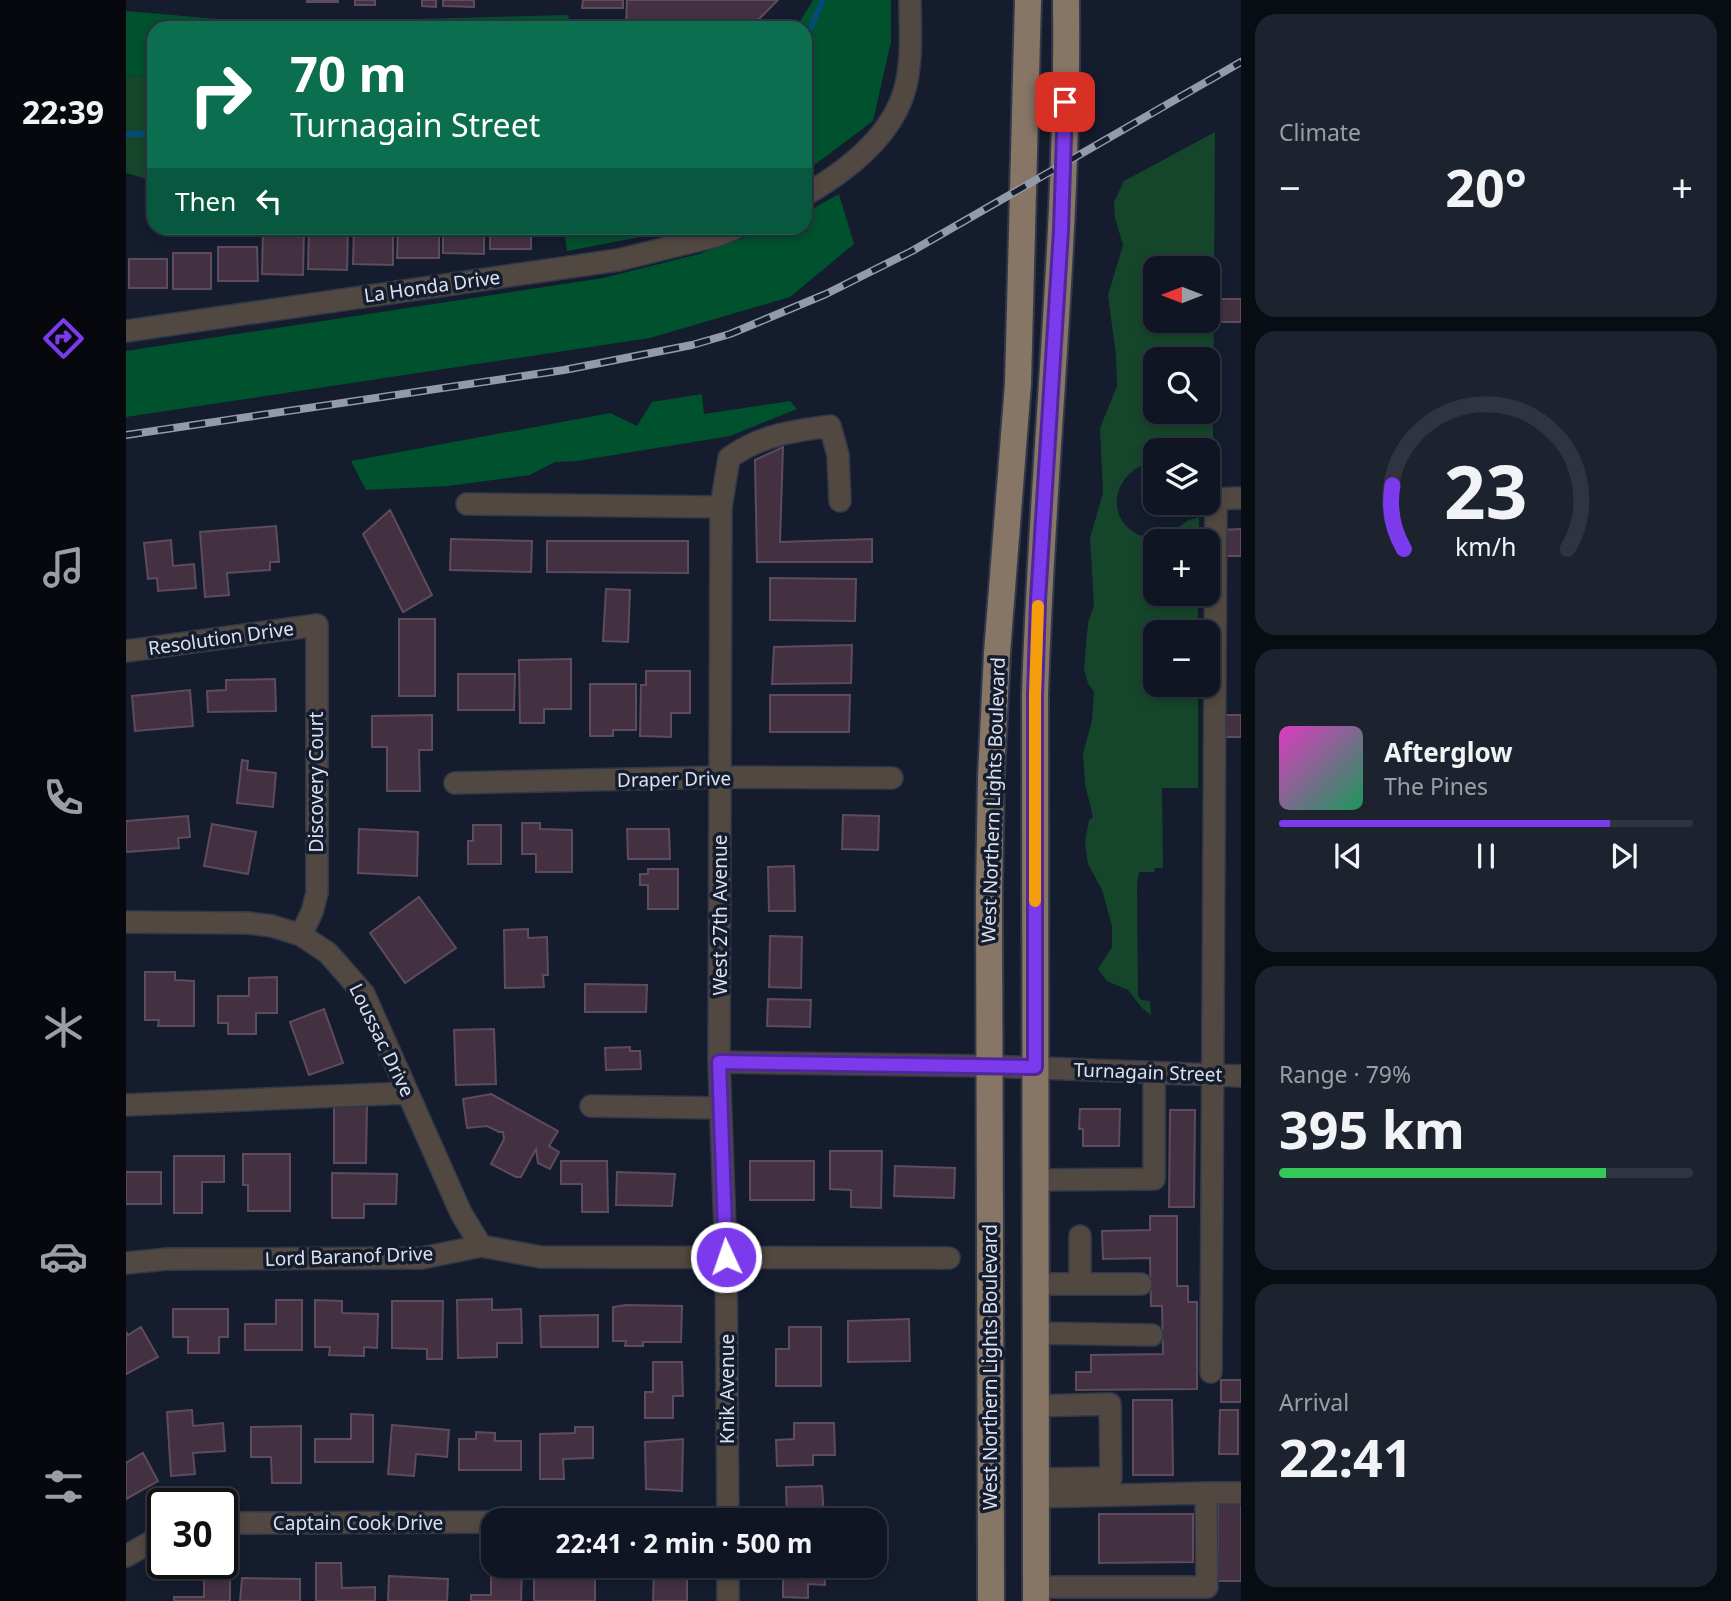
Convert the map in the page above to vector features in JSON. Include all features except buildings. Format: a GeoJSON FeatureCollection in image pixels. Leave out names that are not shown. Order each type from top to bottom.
{"type":"FeatureCollection","features":[{"type":"Feature","properties":{"kind":"main road","name":"West Northern Lights Boulevard"},"geometry":{"type":"LineString","coordinates":[[991,1601],[991,776],[997,653],[1018,384],[1028,0]]}},
{"type":"Feature","properties":{"kind":"main road","name":"West Northern Lights Boulevard"},"geometry":{"type":"LineString","coordinates":[[1036,1594],[1035,695],[1038,600],[1061,231],[1066,0]]}},
{"type":"Feature","properties":{"kind":"street"},"geometry":{"type":"LineString","coordinates":[[812,191],[834,178],[873,144],[897,110],[908,71],[910,0]]}},
{"type":"Feature","properties":{"kind":"street","name":"La Honda Drive"},"geometry":{"type":"LineString","coordinates":[[126,331],[618,260],[718,235]]}},
{"type":"Feature","properties":{"kind":"street","name":"West 27th Avenue"},"geometry":{"type":"LineString","coordinates":[[726,1257],[719,1062],[721,507],[729,458],[750,443],[792,431],[830,426],[838,455],[840,501]]}},
{"type":"Feature","properties":{"kind":"street"},"geometry":{"type":"LineString","coordinates":[[1220,499],[1241,498]]}},
{"type":"Feature","properties":{"kind":"street"},"geometry":{"type":"LineString","coordinates":[[467,504],[721,507]]}},
{"type":"Feature","properties":{"kind":"street"},"geometry":{"type":"LineString","coordinates":[[1211,1372],[1215,1075],[1212,515]]}},
{"type":"Feature","properties":{"kind":"street","name":"Resolution Drive"},"geometry":{"type":"LineString","coordinates":[[126,651],[317,625]]}},
{"type":"Feature","properties":{"kind":"street","name":"Discovery Court"},"geometry":{"type":"LineString","coordinates":[[301,935],[317,893],[317,625]]}},
{"type":"Feature","properties":{"kind":"street","name":"Draper Drive"},"geometry":{"type":"LineString","coordinates":[[455,783],[720,777],[892,778]]}},
{"type":"Feature","properties":{"kind":"street","name":"Loussac Drive"},"geometry":{"type":"LineString","coordinates":[[126,922],[248,923],[272,926],[301,935],[328,953],[364,994],[461,1213],[481,1246]]}},
{"type":"Feature","properties":{"kind":"street","name":"Turnagain Street"},"geometry":{"type":"LineString","coordinates":[[719,1062],[1035,1067],[1241,1076]]}},
{"type":"Feature","properties":{"kind":"street"},"geometry":{"type":"LineString","coordinates":[[1035,1180],[1154,1180],[1154,1073]]}},
{"type":"Feature","properties":{"kind":"street"},"geometry":{"type":"LineString","coordinates":[[126,1105],[408,1093]]}},
{"type":"Feature","properties":{"kind":"street"},"geometry":{"type":"LineString","coordinates":[[591,1106],[720,1108]]}},
{"type":"Feature","properties":{"kind":"street"},"geometry":{"type":"LineString","coordinates":[[1080,1236],[1080,1284]]}},
{"type":"Feature","properties":{"kind":"street","name":"Lord Baranof Drive"},"geometry":{"type":"LineString","coordinates":[[126,1263],[167,1259],[422,1258],[481,1246],[541,1257],[949,1258]]}},
{"type":"Feature","properties":{"kind":"street","name":"Knik Avenue"},"geometry":{"type":"LineString","coordinates":[[726,1257],[728,1508]]}},
{"type":"Feature","properties":{"kind":"street"},"geometry":{"type":"LineString","coordinates":[[1035,1284],[1141,1284]]}},
{"type":"Feature","properties":{"kind":"street"},"geometry":{"type":"LineString","coordinates":[[1035,1333],[1152,1335]]}},
{"type":"Feature","properties":{"kind":"street"},"geometry":{"type":"LineString","coordinates":[[1035,1405],[1110,1404],[1111,1478],[1036,1488]]}},
{"type":"Feature","properties":{"kind":"street"},"geometry":{"type":"LineString","coordinates":[[1036,1488],[1241,1493]]}},
{"type":"Feature","properties":{"kind":"street"},"geometry":{"type":"LineString","coordinates":[[1036,1594],[1207,1594],[1206,1493]]}},
{"type":"Feature","properties":{"kind":"street","name":"Captain Cook Drive"},"geometry":{"type":"LineString","coordinates":[[238,1523],[481,1522]]}},
{"type":"Feature","properties":{"kind":"street"},"geometry":{"type":"LineString","coordinates":[[126,1556],[147,1544]]}},
{"type":"Feature","properties":{"kind":"street"},"geometry":{"type":"LineString","coordinates":[[728,1578],[728,1601]]}},
{"type":"Feature","properties":{"kind":"green space"},"geometry":{"type":"Polygon","coordinates":[[[813,0],[891,0],[891,42],[873,121],[812,167],[812,21],[800,21],[813,0]]]}},
{"type":"Feature","properties":{"kind":"green space"},"geometry":{"type":"Polygon","coordinates":[[[126,11],[242,21],[147,21],[147,77],[126,75],[126,11]]]}},
{"type":"Feature","properties":{"kind":"green space"},"geometry":{"type":"Polygon","coordinates":[[[568,15],[569,21],[341,21],[568,15]]]}},
{"type":"Feature","properties":{"kind":"green space"},"geometry":{"type":"Polygon","coordinates":[[[126,75],[147,77],[147,179],[126,173],[126,75]]]}},
{"type":"Feature","properties":{"kind":"green space"},"geometry":{"type":"Polygon","coordinates":[[[1215,132],[1214,256],[1143,256],[1143,333],[1214,333],[1214,347],[1143,347],[1143,424],[1213,424],[1213,438],[1143,438],[1143,465],[1131,472],[1123,482],[1118,492],[1117,504],[1119,515],[1126,526],[1143,536],[1143,606],[1198,606],[1198,620],[1143,620],[1143,697],[1198,697],[1198,788],[1162,788],[1163,868],[1155,868],[1154,872],[1139,872],[1137,883],[1138,996],[1141,1000],[1150,1001],[1151,1015],[1128,990],[1107,981],[1098,969],[1112,947],[1112,926],[1102,890],[1088,864],[1085,842],[1089,820],[1093,817],[1085,784],[1083,754],[1092,720],[1094,692],[1084,669],[1088,623],[1094,605],[1090,538],[1103,493],[1100,428],[1117,386],[1108,295],[1123,245],[1115,218],[1114,202],[1124,181],[1215,132]]]}},
{"type":"Feature","properties":{"kind":"green space"},"geometry":{"type":"Polygon","coordinates":[[[839,194],[854,244],[790,297],[650,338],[126,417],[126,351],[603,278],[699,254],[752,235],[812,235],[812,209],[839,194]]]}},
{"type":"Feature","properties":{"kind":"green space"},"geometry":{"type":"Polygon","coordinates":[[[565,235],[650,235],[567,251],[565,235]]]}},
{"type":"Feature","properties":{"kind":"green space"},"geometry":{"type":"Polygon","coordinates":[[[702,394],[704,414],[790,401],[797,409],[730,436],[577,461],[555,462],[530,475],[448,486],[366,490],[351,461],[610,413],[637,426],[652,402],[702,394]]]}},
{"type":"Feature","properties":{"kind":"green space"},"geometry":{"type":"Polygon","coordinates":[[[1199,517],[1199,529],[1176,529],[1189,520],[1199,517]]]}},
{"type":"Feature","properties":{"kind":"waterway"},"geometry":{"type":"LineString","coordinates":[[812,24],[823,0]]}},
{"type":"Feature","properties":{"kind":"waterway"},"geometry":{"type":"LineString","coordinates":[[126,134],[147,134]]}},
{"type":"Feature","properties":{"kind":"railway"},"geometry":{"type":"LineString","coordinates":[[126,435],[564,370],[692,345],[730,334],[826,294],[912,251],[1241,62]]}},
{"type":"Feature","properties":{"kind":"slow traffic"},"geometry":{"type":"LineString","coordinates":[[1035,901],[1038,606]]}},
{"type":"Feature","properties":{"kind":"route"},"geometry":{"type":"LineString","coordinates":[[726,1257],[719,1062],[1035,1067],[1035,695],[1038,600],[1061,231],[1065,102]]}}]}
